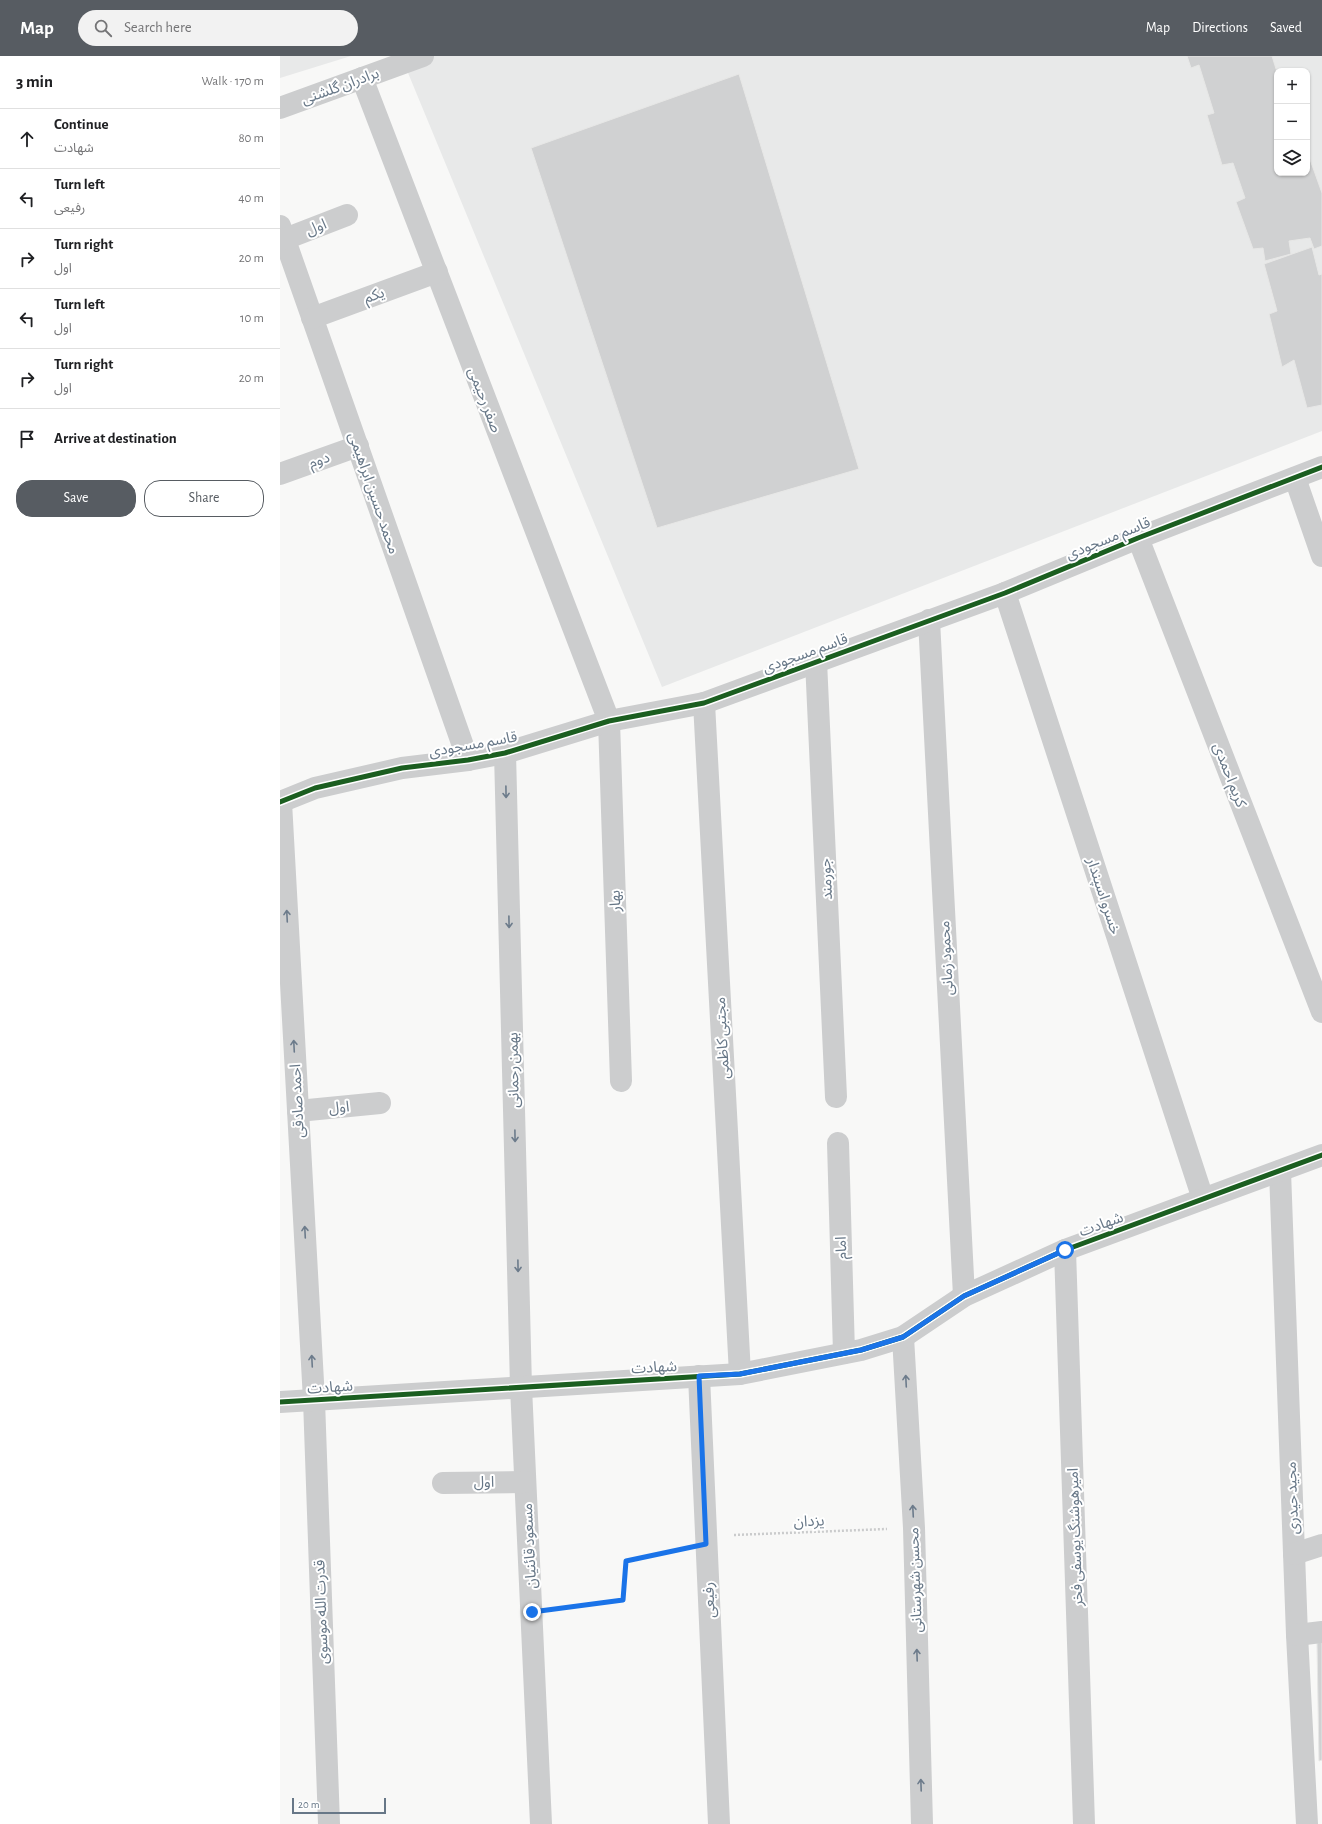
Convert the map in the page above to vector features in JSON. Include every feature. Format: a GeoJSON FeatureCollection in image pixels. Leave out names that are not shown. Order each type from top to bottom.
{"type":"FeatureCollection","features":[{"type":"Feature","properties":{"kind":"street","name":"برادران گلشنی"},"geometry":{"type":"LineString","coordinates":[[280,108],[423,56]]}},
{"type":"Feature","properties":{"kind":"street","name":"صفر رحیمی"},"geometry":{"type":"LineString","coordinates":[[362,78],[609,721]]}},
{"type":"Feature","properties":{"kind":"street","name":"اول"},"geometry":{"type":"LineString","coordinates":[[282,233],[346,215]]}},
{"type":"Feature","properties":{"kind":"street","name":"محمد حسین ابراهیمی"},"geometry":{"type":"LineString","coordinates":[[282,233],[468,760]]}},
{"type":"Feature","properties":{"kind":"street","name":"یکم"},"geometry":{"type":"LineString","coordinates":[[312,318],[436,272]]}},
{"type":"Feature","properties":{"kind":"street","name":"دوم"},"geometry":{"type":"LineString","coordinates":[[280,474],[358,446]]}},
{"type":"Feature","properties":{"kind":"street","name":"قاسم مسجودی"},"geometry":{"type":"LineString","coordinates":[[281,802],[315,788],[402,768],[468,760],[504,753],[609,721],[704,703],[928,620],[1006,593],[1138,538],[1322,467]]}},
{"type":"Feature","properties":{"kind":"street"},"geometry":{"type":"LineString","coordinates":[[1295,478],[1322,556]]}},
{"type":"Feature","properties":{"kind":"street","name":"کریم احمدی"},"geometry":{"type":"LineString","coordinates":[[1138,538],[1322,1012]]}},
{"type":"Feature","properties":{"kind":"street","name":"خسرو اسپندار"},"geometry":{"type":"LineString","coordinates":[[1006,593],[1203,1199]]}},
{"type":"Feature","properties":{"kind":"street","name":"محمود زمانی"},"geometry":{"type":"LineString","coordinates":[[928,620],[964,1296]]}},
{"type":"Feature","properties":{"kind":"street","name":"جورمند"},"geometry":{"type":"LineString","coordinates":[[816,661],[836,1097]]}},
{"type":"Feature","properties":{"kind":"street","name":"مجتبی کاظمی"},"geometry":{"type":"LineString","coordinates":[[704,703],[740,1374]]}},
{"type":"Feature","properties":{"kind":"street","name":"بهار"},"geometry":{"type":"LineString","coordinates":[[609,721],[621,1081]]}},
{"type":"Feature","properties":{"kind":"street","name":"بهمن رحمانی"},"geometry":{"type":"LineString","coordinates":[[504,753],[521,1387]]}},
{"type":"Feature","properties":{"kind":"street","name":"احمد صادقی"},"geometry":{"type":"LineString","coordinates":[[281,802],[314,1400]]}},
{"type":"Feature","properties":{"kind":"street","name":"اول"},"geometry":{"type":"LineString","coordinates":[[298,1111],[380,1103]]}},
{"type":"Feature","properties":{"kind":"street","name":"امام"},"geometry":{"type":"LineString","coordinates":[[838,1143],[844,1353]]}},
{"type":"Feature","properties":{"kind":"street","name":"شهادت"},"geometry":{"type":"LineString","coordinates":[[280,1402],[740,1374],[844,1353],[903,1337],[964,1296],[1065,1250],[1322,1156]]}},
{"type":"Feature","properties":{"kind":"street","name":"مجید حیدری"},"geometry":{"type":"LineString","coordinates":[[1280,1171],[1297,1635],[1307,1824]]}},
{"type":"Feature","properties":{"kind":"street","name":"امیرهوشنگ یوسفی فخر"},"geometry":{"type":"LineString","coordinates":[[1065,1250],[1084,1824]]}},
{"type":"Feature","properties":{"kind":"street","name":"محسن شهرستانی"},"geometry":{"type":"LineString","coordinates":[[903,1337],[914,1528],[922,1824]]}},
{"type":"Feature","properties":{"kind":"street","name":"رفیعی"},"geometry":{"type":"LineString","coordinates":[[699,1376],[719,1824]]}},
{"type":"Feature","properties":{"kind":"street","name":"مسعود قائنیان"},"geometry":{"type":"LineString","coordinates":[[521,1387],[542,1824]]}},
{"type":"Feature","properties":{"kind":"street","name":"قدرت الله موسوی"},"geometry":{"type":"LineString","coordinates":[[314,1400],[328,1824]]}},
{"type":"Feature","properties":{"kind":"street","name":"اول"},"geometry":{"type":"LineString","coordinates":[[443,1483],[525,1482]]}},
{"type":"Feature","properties":{"kind":"street"},"geometry":{"type":"LineString","coordinates":[[1294,1554],[1322,1545]]}},
{"type":"Feature","properties":{"kind":"street"},"geometry":{"type":"LineString","coordinates":[[1297,1635],[1322,1632]]}},
{"type":"Feature","properties":{"kind":"path"},"geometry":{"type":"LineString","coordinates":[[532,1612],[623,1600],[626,1561],[706,1540]]}},
{"type":"Feature","properties":{"kind":"shaded area"},"geometry":{"type":"Polygon","coordinates":[[[280,56],[351,56],[280,78],[280,56]]]}},
{"type":"Feature","properties":{"kind":"shaded area"},"geometry":{"type":"Polygon","coordinates":[[[401,56],[1322,56],[1322,431],[662,687],[401,56]]]}},
{"type":"Feature","properties":{"kind":"building"},"geometry":{"type":"Polygon","coordinates":[[[1187,56],[1272,56],[1276,68],[1274,68],[1274,176],[1310,176],[1310,159],[1322,193],[1322,246],[1314,249],[1310,238],[1289,241],[1291,254],[1265,261],[1263,248],[1253,249],[1236,202],[1245,198],[1233,163],[1222,165],[1207,115],[1214,113],[1199,65],[1191,68],[1187,56]]]}},
{"type":"Feature","properties":{"kind":"building"},"geometry":{"type":"Polygon","coordinates":[[[739,74],[859,469],[657,528],[531,148],[739,74]]]}},
{"type":"Feature","properties":{"kind":"building"},"geometry":{"type":"Polygon","coordinates":[[[1312,247],[1319,275],[1322,274],[1322,405],[1307,408],[1294,360],[1282,367],[1269,314],[1277,311],[1264,264],[1312,247]]]}},
{"type":"Feature","properties":{"kind":"building"},"geometry":{"type":"Polygon","coordinates":[[[1322,1642],[1322,1760],[1319,1761],[1317,1643],[1322,1642]]]}},
{"type":"Feature","properties":{"kind":"cycle path"},"geometry":{"type":"LineString","coordinates":[[280,802],[315,788],[402,768],[468,760],[505,753],[609,721],[704,703],[1005,593],[1138,538],[1322,467]]}},
{"type":"Feature","properties":{"kind":"cycle path"},"geometry":{"type":"LineString","coordinates":[[280,1402],[740,1374],[861,1350],[903,1337],[964,1296],[1065,1250],[1322,1155]]}},
{"type":"Feature","properties":{"kind":"route"},"geometry":{"type":"LineString","coordinates":[[532,1612],[623,1600],[626,1561],[706,1544],[699,1376],[740,1374],[861,1350],[903,1337],[964,1296],[1065,1250]]}}]}
